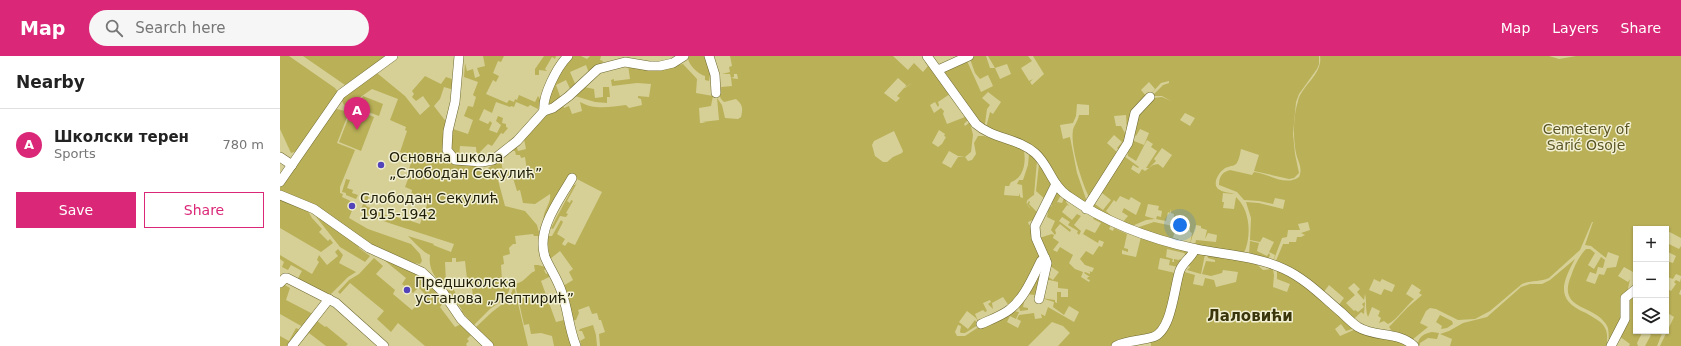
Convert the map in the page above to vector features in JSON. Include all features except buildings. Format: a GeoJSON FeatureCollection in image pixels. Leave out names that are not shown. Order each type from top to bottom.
{"type":"FeatureCollection","features":[{"type":"Feature","properties":{"kind":"street"},"geometry":{"type":"LineString","coordinates":[[280,182],[341,94],[393,56]]}},
{"type":"Feature","properties":{"kind":"street"},"geometry":{"type":"LineString","coordinates":[[459,56],[455,102],[448,131],[447,146],[449,154],[455,160],[482,162],[492,160],[517,141],[544,111],[553,108],[565,99],[593,72],[605,66],[625,62],[649,66],[660,66],[673,63],[684,56]]}},
{"type":"Feature","properties":{"kind":"street"},"geometry":{"type":"LineString","coordinates":[[544,111],[544,102],[557,69],[568,56]]}},
{"type":"Feature","properties":{"kind":"street"},"geometry":{"type":"LineString","coordinates":[[709,56],[715,75],[716,93]]}},
{"type":"Feature","properties":{"kind":"street"},"geometry":{"type":"LineString","coordinates":[[926,56],[938,70],[976,124],[984,130],[1024,146],[1036,153],[1062,192],[1086,209],[1136,232],[1195,249],[1260,261],[1284,269],[1306,283],[1359,327],[1375,334],[1396,335],[1404,338],[1414,346]]}},
{"type":"Feature","properties":{"kind":"street"},"geometry":{"type":"LineString","coordinates":[[938,70],[969,56]]}},
{"type":"Feature","properties":{"kind":"street"},"geometry":{"type":"LineString","coordinates":[[1086,209],[1128,143],[1132,118],[1150,97]]}},
{"type":"Feature","properties":{"kind":"street"},"geometry":{"type":"LineString","coordinates":[[280,157],[292,164]]}},
{"type":"Feature","properties":{"kind":"street"},"geometry":{"type":"LineString","coordinates":[[572,178],[545,225],[543,240],[544,254],[563,295],[570,328],[576,346]]}},
{"type":"Feature","properties":{"kind":"street"},"geometry":{"type":"LineString","coordinates":[[1039,299],[1041,283],[1046,267],[1045,258],[1036,238],[1035,226],[1056,184]]}},
{"type":"Feature","properties":{"kind":"street"},"geometry":{"type":"LineString","coordinates":[[280,195],[314,209],[369,248],[422,272],[442,291],[461,319],[489,346]]}},
{"type":"Feature","properties":{"kind":"street"},"geometry":{"type":"LineString","coordinates":[[1116,346],[1125,342],[1153,337],[1162,331],[1167,322],[1180,270],[1184,262],[1195,249]]}},
{"type":"Feature","properties":{"kind":"street"},"geometry":{"type":"LineString","coordinates":[[981,324],[1002,314],[1013,306],[1027,287],[1041,261],[1045,258]]}},
{"type":"Feature","properties":{"kind":"street"},"geometry":{"type":"LineString","coordinates":[[280,283],[284,278],[287,278],[329,298],[384,346]]}},
{"type":"Feature","properties":{"kind":"street"},"geometry":{"type":"LineString","coordinates":[[1611,346],[1624,319],[1625,298],[1633,291]]}},
{"type":"Feature","properties":{"kind":"street"},"geometry":{"type":"LineString","coordinates":[[292,346],[329,298]]}},
{"type":"Feature","properties":{"kind":"green space"},"geometry":{"type":"Polygon","coordinates":[[[280,56],[289,56],[335,88],[338,92],[297,151],[291,153],[280,129],[280,56]]]}},
{"type":"Feature","properties":{"kind":"green space"},"geometry":{"type":"Polygon","coordinates":[[[303,56],[386,56],[345,85],[303,56]]]}},
{"type":"Feature","properties":{"kind":"green space"},"geometry":{"type":"Polygon","coordinates":[[[483,56],[504,56],[501,62],[498,61],[493,73],[499,76],[496,82],[493,80],[486,94],[507,103],[509,100],[514,102],[515,99],[517,100],[519,95],[535,102],[538,96],[541,100],[538,109],[530,105],[528,107],[516,102],[514,107],[510,107],[496,102],[492,113],[484,109],[479,120],[488,124],[490,121],[492,123],[489,130],[497,133],[501,125],[496,121],[498,116],[503,118],[502,123],[506,124],[506,127],[508,128],[503,134],[501,133],[492,146],[488,144],[480,152],[486,159],[477,159],[476,147],[460,146],[459,157],[452,149],[451,141],[453,129],[468,134],[473,120],[464,116],[468,106],[473,107],[476,97],[473,95],[478,82],[464,77],[465,63],[467,71],[473,69],[475,78],[480,76],[477,68],[485,66],[483,56]]]}},
{"type":"Feature","properties":{"kind":"green space"},"geometry":{"type":"Polygon","coordinates":[[[544,56],[556,56],[555,59],[552,57],[545,69],[547,71],[539,70],[539,75],[535,75],[535,69],[544,56]]]}},
{"type":"Feature","properties":{"kind":"green space"},"geometry":{"type":"Polygon","coordinates":[[[572,56],[581,56],[587,59],[590,56],[601,56],[600,60],[603,61],[602,64],[589,73],[586,65],[570,72],[576,86],[571,91],[566,80],[556,85],[561,99],[549,106],[548,101],[559,72],[572,56]]]}},
{"type":"Feature","properties":{"kind":"green space"},"geometry":{"type":"Polygon","coordinates":[[[688,56],[707,56],[713,76],[710,75],[709,81],[705,80],[705,76],[694,68],[689,62],[688,56]]]}},
{"type":"Feature","properties":{"kind":"green space"},"geometry":{"type":"Polygon","coordinates":[[[730,56],[893,56],[908,70],[914,63],[923,72],[928,66],[925,62],[926,61],[950,94],[938,102],[938,107],[935,102],[930,105],[934,113],[941,108],[944,111],[943,114],[947,124],[965,117],[968,120],[964,124],[965,126],[970,122],[973,135],[971,152],[965,157],[968,161],[972,160],[976,154],[974,143],[978,136],[984,136],[1018,147],[1024,151],[1025,160],[1023,169],[1019,177],[1011,182],[1009,186],[1005,186],[1004,195],[1019,196],[1020,193],[1020,197],[1023,198],[1022,185],[1017,184],[1019,180],[1023,180],[1028,165],[1029,154],[1035,157],[1037,161],[1034,195],[1027,201],[1027,204],[1029,201],[1029,204],[1039,214],[1035,219],[1028,222],[1029,225],[1033,224],[1039,260],[1030,279],[1013,304],[1006,311],[996,315],[1009,306],[1003,297],[992,303],[993,309],[988,304],[991,302],[990,300],[983,303],[987,311],[985,312],[983,310],[975,314],[979,323],[976,318],[967,311],[959,322],[968,329],[975,320],[978,325],[965,333],[961,333],[961,326],[958,325],[955,332],[957,336],[965,336],[982,325],[1008,312],[1015,306],[1013,311],[1019,312],[1016,319],[1010,316],[1007,322],[1018,328],[1021,321],[1017,319],[1019,315],[1034,313],[1035,319],[1042,318],[1041,314],[1045,316],[1048,307],[1074,322],[1079,312],[1069,306],[1064,315],[1053,307],[1054,302],[1041,298],[1055,300],[1057,303],[1057,292],[1061,292],[1061,297],[1068,297],[1068,289],[1058,288],[1058,282],[1045,279],[1049,268],[1051,269],[1047,276],[1053,280],[1059,272],[1050,266],[1044,252],[1047,250],[1044,250],[1039,238],[1052,234],[1054,235],[1053,238],[1059,242],[1053,250],[1057,252],[1060,247],[1073,255],[1069,263],[1075,269],[1083,272],[1081,277],[1089,282],[1090,280],[1087,279],[1090,277],[1084,273],[1090,274],[1088,271],[1092,272],[1094,268],[1085,265],[1080,259],[1086,251],[1093,255],[1099,246],[1102,247],[1104,242],[1099,240],[1098,243],[1083,234],[1086,229],[1095,233],[1101,223],[1093,219],[1095,216],[1111,225],[1109,229],[1113,231],[1114,228],[1127,234],[1124,248],[1128,249],[1128,252],[1122,250],[1122,254],[1136,257],[1141,237],[1192,251],[1184,261],[1187,256],[1184,253],[1167,249],[1166,257],[1173,259],[1172,262],[1174,262],[1174,259],[1180,259],[1183,261],[1176,272],[1178,267],[1169,265],[1170,260],[1160,258],[1158,269],[1175,273],[1177,275],[1163,326],[1151,336],[1127,340],[1114,346],[1058,346],[1070,333],[1063,326],[1052,322],[1028,346],[600,346],[599,334],[605,332],[597,313],[592,314],[589,306],[578,310],[579,313],[576,320],[572,321],[568,300],[563,286],[573,280],[569,272],[573,269],[560,251],[550,259],[547,236],[552,236],[561,220],[563,222],[557,234],[565,239],[562,244],[565,246],[568,242],[575,245],[602,192],[573,177],[570,177],[544,222],[543,218],[550,194],[535,204],[523,203],[520,190],[517,191],[513,178],[508,177],[498,179],[487,172],[488,168],[501,160],[503,172],[517,169],[517,173],[527,171],[525,157],[521,158],[520,155],[516,155],[515,151],[510,150],[516,145],[518,151],[526,149],[524,139],[541,119],[563,105],[564,108],[569,106],[572,114],[582,111],[580,102],[585,105],[596,107],[626,105],[629,108],[642,105],[641,99],[638,98],[638,96],[649,97],[651,84],[637,83],[612,86],[611,80],[630,79],[628,65],[652,70],[683,64],[697,79],[696,93],[713,96],[711,106],[699,108],[700,123],[719,120],[717,98],[722,105],[725,118],[738,119],[741,117],[742,111],[740,103],[736,99],[724,102],[718,92],[720,91],[721,87],[732,86],[730,74],[722,74],[730,72],[729,67],[732,66],[730,56]],[[734,74],[734,77],[731,78],[738,79],[737,74],[734,74]],[[898,78],[884,93],[896,102],[900,98],[897,96],[906,85],[898,78]],[[939,130],[932,143],[938,147],[942,144],[946,137],[944,136],[945,134],[939,130]],[[894,131],[874,141],[872,145],[875,156],[883,162],[887,162],[903,151],[894,131]],[[949,151],[942,163],[951,168],[958,157],[965,157],[958,156],[949,151]]]}},
{"type":"Feature","properties":{"kind":"green space"},"geometry":{"type":"Polygon","coordinates":[[[972,56],[986,56],[990,68],[995,68],[988,56],[1028,56],[1032,61],[1021,68],[1029,81],[1033,79],[1030,82],[1032,85],[1044,74],[1033,56],[1319,56],[1319,64],[1299,94],[1296,102],[1293,134],[1299,173],[1294,178],[1289,179],[1254,171],[1259,155],[1241,149],[1239,159],[1236,164],[1224,169],[1216,180],[1217,188],[1223,192],[1235,194],[1223,193],[1223,208],[1234,209],[1236,197],[1241,202],[1247,216],[1249,231],[1247,246],[1244,253],[1195,245],[1196,240],[1216,242],[1217,235],[1208,233],[1205,239],[1207,230],[1201,228],[1201,226],[1196,225],[1190,244],[1192,233],[1190,232],[1190,229],[1176,226],[1173,238],[1178,239],[1177,241],[1136,228],[1154,222],[1173,226],[1174,214],[1171,213],[1171,209],[1170,213],[1168,212],[1166,221],[1156,219],[1157,216],[1161,217],[1162,211],[1158,210],[1159,206],[1148,204],[1145,216],[1155,219],[1146,220],[1132,226],[1122,223],[1128,216],[1122,212],[1124,208],[1136,215],[1141,203],[1131,197],[1129,200],[1120,196],[1116,202],[1114,200],[1106,211],[1115,219],[1092,207],[1095,204],[1103,210],[1111,200],[1102,193],[1094,203],[1124,156],[1139,167],[1138,168],[1133,165],[1131,169],[1139,174],[1142,169],[1145,171],[1149,168],[1146,168],[1157,151],[1151,147],[1153,144],[1147,140],[1136,161],[1128,156],[1127,151],[1133,139],[1134,141],[1144,145],[1149,133],[1140,129],[1136,136],[1132,134],[1133,123],[1153,98],[1162,97],[1171,101],[1162,96],[1152,96],[1163,85],[1169,83],[1169,81],[1161,83],[1149,96],[1155,89],[1149,82],[1141,90],[1147,97],[1127,132],[1126,115],[1114,116],[1116,126],[1121,126],[1126,135],[1121,151],[1117,148],[1122,142],[1114,135],[1107,143],[1119,154],[1090,199],[1077,165],[1073,146],[1073,130],[1079,115],[1089,115],[1089,105],[1077,104],[1076,116],[1073,123],[1060,125],[1063,139],[1070,137],[1077,173],[1087,202],[1086,203],[1064,189],[1045,161],[986,128],[990,112],[993,114],[1001,102],[988,92],[982,98],[990,105],[987,109],[985,124],[982,125],[944,71],[967,61],[981,92],[993,86],[988,75],[980,79],[975,73],[970,59],[972,56]],[[1007,64],[995,68],[1000,79],[1011,74],[1007,64]],[[1185,113],[1180,120],[1190,126],[1195,118],[1185,113]],[[1162,148],[1154,159],[1156,161],[1149,168],[1158,164],[1163,168],[1172,155],[1162,148]]]}},
{"type":"Feature","properties":{"kind":"green space","name":"Cemetery of Sarić Osoje"},"geometry":{"type":"Polygon","coordinates":[[[1320,56],[1549,56],[1559,59],[1576,56],[1681,56],[1681,238],[1669,232],[1669,226],[1633,226],[1633,272],[1624,267],[1618,276],[1628,282],[1630,279],[1623,313],[1609,342],[1606,324],[1593,313],[1572,301],[1569,295],[1568,287],[1572,273],[1579,258],[1586,249],[1590,249],[1595,253],[1588,265],[1594,269],[1601,257],[1605,260],[1603,268],[1598,267],[1596,274],[1590,272],[1586,281],[1595,284],[1599,274],[1604,275],[1607,268],[1616,267],[1619,256],[1608,252],[1606,258],[1591,246],[1585,245],[1593,222],[1580,250],[1549,278],[1522,284],[1490,311],[1475,319],[1458,320],[1436,309],[1430,308],[1426,311],[1420,323],[1428,327],[1412,340],[1398,332],[1392,331],[1389,327],[1422,295],[1419,293],[1421,290],[1412,284],[1406,294],[1414,299],[1394,320],[1388,324],[1384,321],[1379,323],[1381,318],[1378,316],[1380,311],[1372,307],[1368,317],[1365,294],[1364,300],[1357,292],[1360,289],[1354,283],[1348,288],[1355,295],[1346,303],[1354,311],[1355,310],[1358,312],[1364,307],[1362,304],[1365,302],[1364,314],[1361,312],[1354,319],[1338,306],[1344,298],[1329,285],[1323,293],[1275,263],[1283,244],[1296,242],[1297,237],[1305,235],[1301,233],[1310,230],[1308,222],[1298,224],[1300,230],[1288,230],[1287,237],[1282,238],[1273,262],[1275,255],[1269,252],[1274,242],[1263,237],[1260,242],[1250,240],[1251,218],[1246,202],[1259,203],[1283,209],[1285,200],[1275,198],[1273,204],[1244,200],[1237,192],[1219,185],[1220,177],[1225,172],[1230,170],[1252,175],[1254,172],[1288,181],[1299,177],[1300,168],[1294,140],[1295,114],[1300,95],[1318,68],[1320,56]],[[1374,279],[1369,290],[1381,295],[1384,289],[1392,292],[1395,285],[1382,279],[1380,282],[1374,279]]]}},
{"type":"Feature","properties":{"kind":"green space"},"geometry":{"type":"Polygon","coordinates":[[[377,73],[405,96],[420,115],[430,106],[423,96],[416,101],[412,97],[414,94],[412,91],[425,76],[441,84],[446,77],[455,80],[454,90],[444,87],[440,99],[434,106],[447,123],[445,143],[446,155],[456,162],[476,166],[475,170],[486,173],[498,180],[505,206],[525,211],[537,225],[540,236],[534,236],[533,234],[515,236],[516,244],[513,244],[509,248],[510,254],[503,256],[504,264],[501,265],[502,280],[513,280],[506,298],[490,309],[474,325],[461,311],[462,310],[458,304],[456,305],[447,291],[453,288],[457,296],[464,296],[465,302],[469,302],[468,298],[473,297],[471,279],[467,279],[465,261],[456,262],[456,258],[452,258],[452,262],[445,262],[446,283],[443,286],[431,269],[430,255],[408,236],[434,244],[433,245],[451,252],[454,244],[362,213],[363,211],[361,210],[366,195],[369,196],[366,206],[390,217],[391,214],[401,219],[402,218],[420,224],[428,202],[411,195],[412,190],[405,187],[408,179],[404,178],[405,175],[407,175],[413,157],[400,152],[407,131],[405,130],[406,127],[390,120],[398,99],[372,89],[352,103],[351,108],[344,105],[342,101],[344,95],[377,73]]]}},
{"type":"Feature","properties":{"kind":"green space"},"geometry":{"type":"Polygon","coordinates":[[[584,87],[594,89],[595,98],[603,97],[603,87],[609,87],[610,97],[607,97],[607,103],[595,102],[575,96],[584,87]]]}},
{"type":"Feature","properties":{"kind":"green space"},"geometry":{"type":"Polygon","coordinates":[[[363,96],[383,104],[379,116],[358,108],[363,96]]]}},
{"type":"Feature","properties":{"kind":"green space"},"geometry":{"type":"Polygon","coordinates":[[[337,109],[349,112],[337,143],[355,150],[340,187],[340,193],[343,194],[342,197],[355,203],[349,218],[368,229],[411,244],[420,254],[422,261],[420,264],[414,263],[376,247],[280,191],[280,185],[333,111],[337,109]]]}},
{"type":"Feature","properties":{"kind":"green space"},"geometry":{"type":"Polygon","coordinates":[[[352,109],[374,117],[361,151],[339,142],[352,109]]]}},
{"type":"Feature","properties":{"kind":"green space"},"geometry":{"type":"Polygon","coordinates":[[[1039,164],[1051,183],[1047,201],[1036,191],[1039,164]]]}},
{"type":"Feature","properties":{"kind":"green space"},"geometry":{"type":"Polygon","coordinates":[[[346,179],[350,180],[347,188],[353,190],[352,193],[358,195],[356,199],[342,192],[346,179]]]}},
{"type":"Feature","properties":{"kind":"green space"},"geometry":{"type":"Polygon","coordinates":[[[577,183],[567,201],[570,203],[571,200],[573,201],[566,213],[568,214],[566,217],[560,216],[553,229],[551,228],[574,185],[577,183]]]}},
{"type":"Feature","properties":{"kind":"green space"},"geometry":{"type":"Polygon","coordinates":[[[1056,190],[1061,195],[1057,202],[1062,203],[1064,198],[1067,200],[1066,202],[1069,206],[1067,205],[1062,212],[1072,220],[1077,214],[1081,216],[1074,225],[1081,231],[1079,235],[1077,233],[1078,231],[1068,225],[1070,222],[1062,217],[1059,221],[1071,230],[1070,232],[1060,224],[1055,230],[1055,235],[1051,230],[1055,221],[1047,217],[1049,206],[1051,207],[1056,190]]]}},
{"type":"Feature","properties":{"kind":"green space"},"geometry":{"type":"Polygon","coordinates":[[[280,199],[308,211],[322,229],[319,232],[328,241],[330,239],[333,243],[321,252],[280,228],[280,199]]]}},
{"type":"Feature","properties":{"kind":"green space"},"geometry":{"type":"Polygon","coordinates":[[[313,213],[358,245],[359,248],[370,256],[365,262],[340,247],[313,213]]]}},
{"type":"Feature","properties":{"kind":"green space"},"geometry":{"type":"Polygon","coordinates":[[[1250,241],[1259,243],[1257,251],[1267,256],[1269,253],[1270,255],[1268,260],[1249,254],[1250,241]]]}},
{"type":"Feature","properties":{"kind":"green space"},"geometry":{"type":"Polygon","coordinates":[[[1669,244],[1679,249],[1681,246],[1681,276],[1676,274],[1673,279],[1669,278],[1669,262],[1673,263],[1676,256],[1669,252],[1669,244]]]}},
{"type":"Feature","properties":{"kind":"green space"},"geometry":{"type":"Polygon","coordinates":[[[338,249],[343,255],[339,263],[356,272],[348,277],[329,296],[297,280],[302,271],[291,265],[288,270],[282,267],[284,262],[280,259],[280,255],[312,274],[319,262],[317,260],[319,255],[327,265],[338,256],[335,252],[338,249]]]}},
{"type":"Feature","properties":{"kind":"green space"},"geometry":{"type":"Polygon","coordinates":[[[1197,252],[1205,254],[1201,274],[1187,270],[1190,267],[1187,265],[1197,252]]]}},
{"type":"Feature","properties":{"kind":"green space"},"geometry":{"type":"Polygon","coordinates":[[[1207,255],[1255,263],[1263,270],[1273,269],[1273,287],[1287,292],[1290,284],[1277,279],[1277,270],[1303,284],[1355,328],[1346,331],[1341,324],[1335,329],[1340,336],[1356,329],[1393,338],[1410,346],[1151,346],[1151,343],[1142,341],[1157,336],[1181,271],[1195,275],[1193,284],[1203,286],[1205,278],[1214,280],[1216,287],[1236,282],[1238,272],[1223,270],[1222,273],[1211,276],[1202,274],[1206,261],[1215,262],[1215,260],[1208,258],[1207,255]]]}},
{"type":"Feature","properties":{"kind":"green space"},"geometry":{"type":"Polygon","coordinates":[[[374,258],[383,266],[376,274],[395,290],[393,294],[412,310],[416,306],[418,307],[427,296],[419,288],[423,283],[413,293],[402,284],[406,278],[384,260],[411,270],[426,281],[444,302],[440,307],[455,327],[461,324],[472,334],[467,339],[469,341],[466,344],[467,346],[425,346],[398,323],[391,332],[377,319],[384,311],[350,283],[340,294],[338,292],[349,280],[359,274],[374,258]]]}},
{"type":"Feature","properties":{"kind":"green space"},"geometry":{"type":"Polygon","coordinates":[[[1575,259],[1565,283],[1565,297],[1576,308],[1602,323],[1607,332],[1607,346],[1450,346],[1452,339],[1440,334],[1463,323],[1487,317],[1521,287],[1530,284],[1542,284],[1550,280],[1575,259]]]}},
{"type":"Feature","properties":{"kind":"green space"},"geometry":{"type":"Polygon","coordinates":[[[534,265],[546,267],[547,268],[544,270],[546,274],[549,273],[551,276],[541,281],[556,322],[564,320],[573,346],[554,346],[552,336],[541,333],[531,334],[529,324],[524,325],[515,284],[522,281],[535,271],[534,265]]]}},
{"type":"Feature","properties":{"kind":"green space"},"geometry":{"type":"Polygon","coordinates":[[[1040,268],[1038,272],[1042,273],[1036,300],[1034,300],[1035,295],[1026,294],[1023,307],[1028,308],[1028,310],[1020,311],[1019,307],[1016,305],[1040,268]]]}},
{"type":"Feature","properties":{"kind":"green space"},"geometry":{"type":"Polygon","coordinates":[[[1681,278],[1681,289],[1679,294],[1681,295],[1681,346],[1660,346],[1666,334],[1669,334],[1669,327],[1674,317],[1669,314],[1669,290],[1671,291],[1676,284],[1674,282],[1676,280],[1680,282],[1681,278]]]}},
{"type":"Feature","properties":{"kind":"green space"},"geometry":{"type":"Polygon","coordinates":[[[283,284],[290,288],[286,300],[313,314],[303,327],[280,314],[280,288],[283,284]]]}},
{"type":"Feature","properties":{"kind":"green space"},"geometry":{"type":"Polygon","coordinates":[[[514,286],[528,346],[494,346],[475,328],[509,299],[514,286]]]}},
{"type":"Feature","properties":{"kind":"green space"},"geometry":{"type":"Polygon","coordinates":[[[1633,295],[1633,334],[1642,334],[1637,343],[1638,346],[1629,346],[1630,344],[1619,336],[1627,302],[1633,295]]]}},
{"type":"Feature","properties":{"kind":"green space"},"geometry":{"type":"Polygon","coordinates":[[[1440,315],[1452,321],[1453,324],[1447,328],[1441,329],[1442,326],[1436,322],[1440,315]]]}},
{"type":"Feature","properties":{"kind":"green space"},"geometry":{"type":"Polygon","coordinates":[[[317,321],[325,327],[326,326],[348,344],[346,346],[326,346],[309,333],[302,341],[317,321]]]}},
{"type":"Feature","properties":{"kind":"green space"},"geometry":{"type":"Polygon","coordinates":[[[593,325],[597,346],[580,346],[580,341],[585,338],[582,331],[579,331],[580,329],[593,325]]]}},
{"type":"Feature","properties":{"kind":"green space"},"geometry":{"type":"Polygon","coordinates":[[[296,328],[300,330],[288,346],[280,346],[280,336],[289,341],[296,328]]]}},
{"type":"Feature","properties":{"kind":"green space"},"geometry":{"type":"Polygon","coordinates":[[[1432,332],[1439,333],[1437,339],[1428,338],[1420,343],[1420,346],[1418,343],[1420,338],[1425,334],[1432,332]]]}},
{"type":"Feature","properties":{"kind":"green space"},"geometry":{"type":"Polygon","coordinates":[[[1650,334],[1662,334],[1657,346],[1645,346],[1651,335],[1650,334]]]}},
{"type":"Feature","properties":{"kind":"place","name":"Школски терен"},"geometry":{"type":"Point","coordinates":[357,130]}},
{"type":"Feature","properties":{"kind":"place","name":"Основна школа „Слободан Секулић”"},"geometry":{"type":"Point","coordinates":[381,165]}},
{"type":"Feature","properties":{"kind":"place","name":"Слободан Секулић 1915-1942"},"geometry":{"type":"Point","coordinates":[352,206]}},
{"type":"Feature","properties":{"kind":"place","name":"Предшколска установа „Лептирић”"},"geometry":{"type":"Point","coordinates":[407,290]}},
{"type":"Feature","properties":{"kind":"district","name":"Лаловићи"},"geometry":{"type":"Point","coordinates":[1250,316]}}]}
